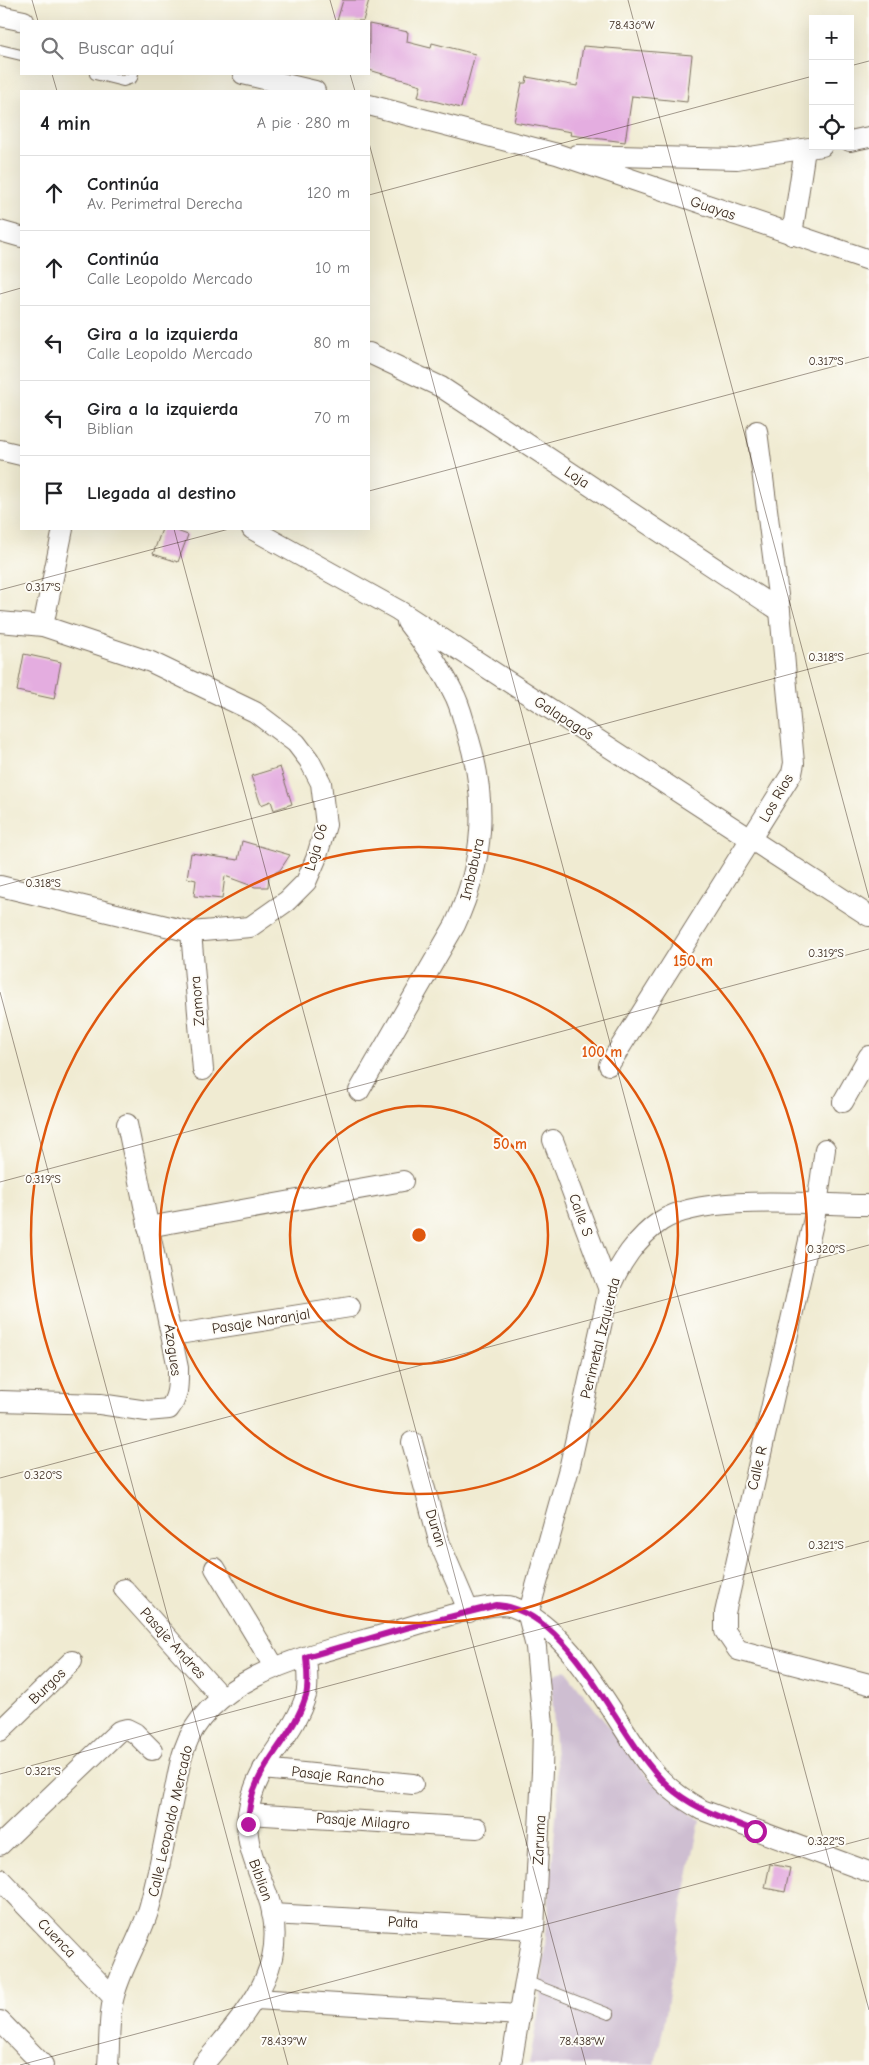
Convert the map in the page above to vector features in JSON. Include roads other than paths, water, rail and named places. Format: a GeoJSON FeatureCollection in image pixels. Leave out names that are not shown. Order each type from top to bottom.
{"type":"FeatureCollection","features":[{"type":"Feature","properties":{"kind":"street"},"geometry":{"type":"LineString","coordinates":[[0,16],[20,20]]}},
{"type":"Feature","properties":{"kind":"street"},"geometry":{"type":"LineString","coordinates":[[247,75],[311,90]]}},
{"type":"Feature","properties":{"kind":"street","name":"Guayas"},"geometry":{"type":"LineString","coordinates":[[370,105],[557,154],[869,260]]}},
{"type":"Feature","properties":{"kind":"street"},"geometry":{"type":"LineString","coordinates":[[854,140],[869,136]]}},
{"type":"Feature","properties":{"kind":"street","name":"Guayas"},"geometry":{"type":"LineString","coordinates":[[557,154],[737,159],[809,149]]}},
{"type":"Feature","properties":{"kind":"street"},"geometry":{"type":"LineString","coordinates":[[792,235],[813,150]]}},
{"type":"Feature","properties":{"kind":"street"},"geometry":{"type":"LineString","coordinates":[[0,231],[20,237]]}},
{"type":"Feature","properties":{"kind":"street","name":"Loja"},"geometry":{"type":"LineString","coordinates":[[370,353],[440,386],[780,611]]}},
{"type":"Feature","properties":{"kind":"street","name":"Los Rios"},"geometry":{"type":"LineString","coordinates":[[609,1065],[792,774],[794,763],[780,611],[757,431]]}},
{"type":"Feature","properties":{"kind":"street"},"geometry":{"type":"LineString","coordinates":[[0,450],[20,455]]}},
{"type":"Feature","properties":{"kind":"street"},"geometry":{"type":"LineString","coordinates":[[0,622],[43,626],[63,530]]}},
{"type":"Feature","properties":{"kind":"street","name":"Galapagos"},"geometry":{"type":"LineString","coordinates":[[254,530],[398,610],[869,916]]}},
{"type":"Feature","properties":{"kind":"street","name":"Imbabura"},"geometry":{"type":"LineString","coordinates":[[359,1090],[466,901],[480,844],[479,780],[472,747],[454,693],[429,651],[398,610]]}},
{"type":"Feature","properties":{"kind":"street","name":"Loja 06"},"geometry":{"type":"LineString","coordinates":[[0,886],[192,932],[250,927],[287,901],[306,882],[316,859],[326,826],[321,783],[296,743],[255,712],[151,662],[43,626]]}},
{"type":"Feature","properties":{"kind":"street","name":"Zamora"},"geometry":{"type":"LineString","coordinates":[[192,932],[203,1070]]}},
{"type":"Feature","properties":{"kind":"street"},"geometry":{"type":"LineString","coordinates":[[843,1102],[869,1056]]}},
{"type":"Feature","properties":{"kind":"street","name":"Azogues"},"geometry":{"type":"LineString","coordinates":[[0,1401],[100,1404],[147,1411],[169,1409],[178,1393],[178,1368],[172,1335],[127,1124]]}},
{"type":"Feature","properties":{"kind":"street","name":"Calle S"},"geometry":{"type":"LineString","coordinates":[[553,1140],[609,1290]]}},
{"type":"Feature","properties":{"kind":"street","name":"Calle R"},"geometry":{"type":"LineString","coordinates":[[825,1150],[817,1205],[725,1613],[725,1631],[738,1650],[869,1684]]}},
{"type":"Feature","properties":{"kind":"street"},"geometry":{"type":"LineString","coordinates":[[148,1228],[402,1181]]}},
{"type":"Feature","properties":{"kind":"street","name":"Perimetal Izquierda"},"geometry":{"type":"LineString","coordinates":[[528,1615],[570,1465],[609,1290],[617,1269],[636,1246],[662,1221],[695,1207],[766,1202],[817,1205],[869,1205]]}},
{"type":"Feature","properties":{"kind":"street","name":"Pasaje Naranjal"},"geometry":{"type":"LineString","coordinates":[[172,1335],[350,1307]]}},
{"type":"Feature","properties":{"kind":"street","name":"Duran"},"geometry":{"type":"LineString","coordinates":[[412,1442],[440,1544],[469,1612]]}},
{"type":"Feature","properties":{"kind":"street"},"geometry":{"type":"LineString","coordinates":[[215,1568],[275,1668]]}},
{"type":"Feature","properties":{"kind":"street","name":"Pasaje Andres"},"geometry":{"type":"LineString","coordinates":[[124,1589],[221,1696]]}},
{"type":"Feature","properties":{"kind":"street","name":"Calle Leopoldo Mercado"},"geometry":{"type":"LineString","coordinates":[[108,2065],[113,1997],[150,1908],[184,1749],[200,1720],[221,1696],[275,1668],[306,1657],[469,1612],[497,1605],[512,1606],[538,1621],[569,1650],[650,1767],[686,1801],[702,1810],[755,1831],[869,1872]]}},
{"type":"Feature","properties":{"kind":"street","name":"Zaruma"},"geometry":{"type":"LineString","coordinates":[[511,2065],[534,1929],[543,1724],[536,1647],[528,1615]]}},
{"type":"Feature","properties":{"kind":"street","name":"Biblian"},"geometry":{"type":"LineString","coordinates":[[203,2065],[256,1999],[273,1958],[276,1937],[272,1907],[249,1846],[248,1814],[256,1782],[297,1718],[306,1694],[306,1657]]}},
{"type":"Feature","properties":{"kind":"street","name":"Burgos"},"geometry":{"type":"LineString","coordinates":[[0,1731],[72,1661]]}},
{"type":"Feature","properties":{"kind":"street"},"geometry":{"type":"LineString","coordinates":[[0,1845],[119,1732],[127,1729],[135,1733],[152,1750]]}},
{"type":"Feature","properties":{"kind":"street","name":"Pasaje Rancho"},"geometry":{"type":"LineString","coordinates":[[263,1769],[413,1784]]}},
{"type":"Feature","properties":{"kind":"street","name":"Pasaje Milagro"},"geometry":{"type":"LineString","coordinates":[[248,1814],[477,1828]]}},
{"type":"Feature","properties":{"kind":"street","name":"Cuenca"},"geometry":{"type":"LineString","coordinates":[[0,1879],[113,1997]]}},
{"type":"Feature","properties":{"kind":"street","name":"Palta"},"geometry":{"type":"LineString","coordinates":[[272,1914],[534,1929]]}},
{"type":"Feature","properties":{"kind":"street"},"geometry":{"type":"LineString","coordinates":[[256,1999],[520,2015]]}},
{"type":"Feature","properties":{"kind":"street"},"geometry":{"type":"LineString","coordinates":[[0,2021],[43,2065]]}},
{"type":"Feature","properties":{"kind":"lane"},"geometry":{"type":"LineString","coordinates":[[0,50],[20,55]]}},
{"type":"Feature","properties":{"kind":"lane"},"geometry":{"type":"LineString","coordinates":[[99,75],[124,81],[132,78],[133,75]]}},
{"type":"Feature","properties":{"kind":"lane"},"geometry":{"type":"LineString","coordinates":[[525,1981],[609,2014]]}}]}
